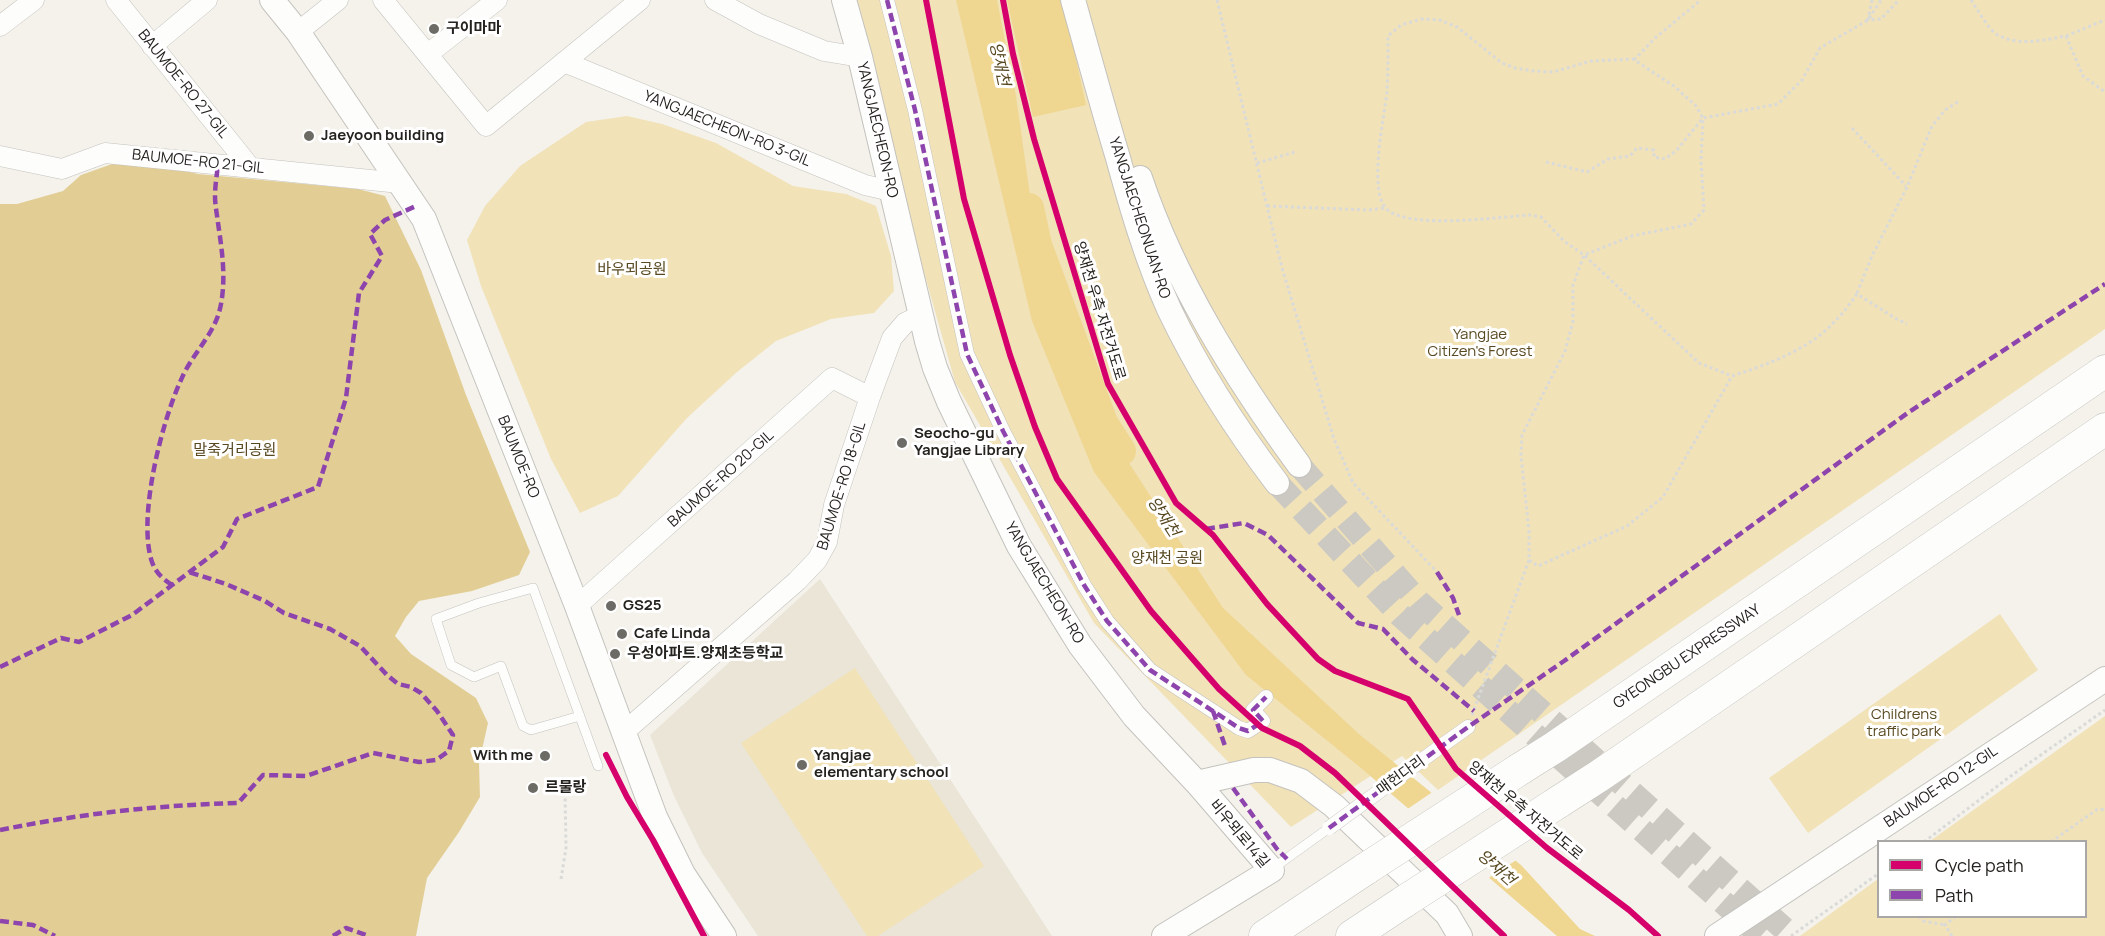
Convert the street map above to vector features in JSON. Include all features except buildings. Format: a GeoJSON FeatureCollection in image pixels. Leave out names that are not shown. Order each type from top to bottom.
{"type":"FeatureCollection","features":[{"type":"Feature","properties":{"kind":"highway","name":"GYEONGBU EXPRESSWAY"},"geometry":{"type":"LineString","coordinates":[[1265,936],[1556,747],[2105,371]]}},
{"type":"Feature","properties":{"kind":"highway"},"geometry":{"type":"LineString","coordinates":[[1352,936],[1599,776],[2105,429]]}},
{"type":"Feature","properties":{"kind":"street"},"geometry":{"type":"LineString","coordinates":[[0,26],[34,0]]}},
{"type":"Feature","properties":{"kind":"street","name":"BAUMOE-RO 27-GIL"},"geometry":{"type":"LineString","coordinates":[[116,0],[250,167]]}},
{"type":"Feature","properties":{"kind":"street"},"geometry":{"type":"LineString","coordinates":[[152,46],[207,0]]}},
{"type":"Feature","properties":{"kind":"street","name":"BAUMOE-RO"},"geometry":{"type":"LineString","coordinates":[[272,0],[298,32],[424,219],[577,606],[655,817],[683,874],[724,936]]}},
{"type":"Feature","properties":{"kind":"street"},"geometry":{"type":"LineString","coordinates":[[298,32],[338,0]]}},
{"type":"Feature","properties":{"kind":"street"},"geometry":{"type":"LineString","coordinates":[[383,0],[486,126],[640,0]]}},
{"type":"Feature","properties":{"kind":"street"},"geometry":{"type":"LineString","coordinates":[[428,54],[497,0]]}},
{"type":"Feature","properties":{"kind":"street"},"geometry":{"type":"LineString","coordinates":[[715,0],[759,24],[824,51],[860,57]]}},
{"type":"Feature","properties":{"kind":"street","name":"YANGJAECHEON-RO"},"geometry":{"type":"LineString","coordinates":[[844,0],[860,57],[921,315],[935,368],[949,402],[1019,546],[1080,645],[1134,716],[1197,783]]}},
{"type":"Feature","properties":{"kind":"street"},"geometry":{"type":"LineString","coordinates":[[887,0],[915,110],[967,354],[1003,431],[1084,585],[1107,621],[1150,670],[1239,728],[1248,731],[1263,721],[1253,710],[1266,697]]}},
{"type":"Feature","properties":{"kind":"street","name":"YANGJAECHEONUAN-RO"},"geometry":{"type":"LineString","coordinates":[[1072,0],[1113,117],[1173,259],[1216,341],[1257,408],[1299,465]]}},
{"type":"Feature","properties":{"kind":"street","name":"YANGJAECHEONUAN-RO"},"geometry":{"type":"LineString","coordinates":[[1089,0],[1113,117],[1148,254],[1169,308],[1193,355],[1228,413],[1277,483]]}},
{"type":"Feature","properties":{"kind":"street","name":"YANGJAECHEON-RO 3-GIL"},"geometry":{"type":"LineString","coordinates":[[564,62],[865,185],[891,191]]}},
{"type":"Feature","properties":{"kind":"street","name":"BAUMOE-RO 21-GIL"},"geometry":{"type":"LineString","coordinates":[[0,156],[62,169],[105,153],[400,183]]}},
{"type":"Feature","properties":{"kind":"street","name":"BAUMOE-RO 18-GIL"},"geometry":{"type":"LineString","coordinates":[[624,732],[797,581],[817,560],[827,542],[834,505],[892,338],[905,323],[921,315]]}},
{"type":"Feature","properties":{"kind":"street","name":"BAUMOE-RO 20-GIL"},"geometry":{"type":"LineString","coordinates":[[577,606],[832,378],[870,397]]}},
{"type":"Feature","properties":{"kind":"street","name":"BAUMOE-RO 12-GIL"},"geometry":{"type":"LineString","coordinates":[[1717,936],[2105,679]]}},
{"type":"Feature","properties":{"kind":"street","name":"매헌다리"},"geometry":{"type":"LineString","coordinates":[[1329,828],[1468,727]]}},
{"type":"Feature","properties":{"kind":"street"},"geometry":{"type":"LineString","coordinates":[[1197,783],[1254,770],[1270,770],[1301,781],[1334,806],[1447,914],[1460,936]]}},
{"type":"Feature","properties":{"kind":"street","name":"비우뫼로14길"},"geometry":{"type":"LineString","coordinates":[[1164,936],[1272,870],[1197,783]]}},
{"type":"Feature","properties":{"kind":"lane"},"geometry":{"type":"LineString","coordinates":[[580,716],[531,730],[523,726],[501,666],[474,677],[451,665],[436,619],[479,603],[533,588],[580,716],[598,766]]}},
{"type":"Feature","properties":{"kind":"lane"},"geometry":{"type":"LineString","coordinates":[[1272,870],[1329,828]]}},
{"type":"Feature","properties":{"kind":"path"},"geometry":{"type":"LineString","coordinates":[[1217,0],[1282,268],[1334,439],[1353,483],[1437,572]]}},
{"type":"Feature","properties":{"kind":"path"},"geometry":{"type":"LineString","coordinates":[[1633,59],[1701,0]]}},
{"type":"Feature","properties":{"kind":"path"},"geometry":{"type":"LineString","coordinates":[[1868,20],[1872,0]]}},
{"type":"Feature","properties":{"kind":"path"},"geometry":{"type":"LineString","coordinates":[[1868,20],[1881,0]]}},
{"type":"Feature","properties":{"kind":"path"},"geometry":{"type":"LineString","coordinates":[[1546,162],[1587,172],[1608,159],[1630,156],[1637,147],[1653,150],[1654,157],[1665,159],[1676,151],[1703,118],[1778,104],[1802,80],[1820,48],[1868,20],[1881,19],[1899,0]]}},
{"type":"Feature","properties":{"kind":"path"},"geometry":{"type":"LineString","coordinates":[[1971,0],[1995,33],[2015,41],[2066,36],[2105,20]]}},
{"type":"Feature","properties":{"kind":"path"},"geometry":{"type":"LineString","coordinates":[[1385,208],[1377,181],[1378,153],[1387,90],[1388,36],[1401,25],[1421,19],[1440,20],[1457,27],[1502,63],[1515,68],[1553,72],[1591,61],[1633,59],[1674,86],[1695,106],[1703,118],[1701,160],[1704,210],[1691,224],[1632,236],[1584,255],[1573,285],[1573,322],[1565,351],[1522,435],[1521,454],[1529,532],[1529,560],[1468,727]]}},
{"type":"Feature","properties":{"kind":"path"},"geometry":{"type":"LineString","coordinates":[[2066,36],[2083,76],[2105,92]]}},
{"type":"Feature","properties":{"kind":"path"},"geometry":{"type":"LineString","coordinates":[[1267,206],[1368,210],[1385,208],[1398,215],[1447,220],[1530,215],[1541,217],[1564,241],[1584,255],[1699,363],[1732,376],[1773,362],[1806,345],[1836,321],[1857,294],[1872,256],[1907,187],[1932,126],[1944,110],[1959,101]]}},
{"type":"Feature","properties":{"kind":"path"},"geometry":{"type":"LineString","coordinates":[[1852,128],[1907,187]]}},
{"type":"Feature","properties":{"kind":"path"},"geometry":{"type":"LineString","coordinates":[[1257,163],[1295,152]]}},
{"type":"Feature","properties":{"kind":"path"},"geometry":{"type":"LineString","coordinates":[[1857,294],[1907,324]]}},
{"type":"Feature","properties":{"kind":"path"},"geometry":{"type":"LineString","coordinates":[[1529,560],[1538,566],[1627,526],[1663,497],[1732,376]]}},
{"type":"Feature","properties":{"kind":"path"},"geometry":{"type":"LineString","coordinates":[[1927,840],[2008,778],[2105,710]]}},
{"type":"Feature","properties":{"kind":"path"},"geometry":{"type":"LineString","coordinates":[[561,879],[566,848],[565,791]]}},
{"type":"Feature","properties":{"kind":"path"},"geometry":{"type":"LineString","coordinates":[[2054,840],[2096,810],[2105,809]]}},
{"type":"Feature","properties":{"kind":"path"},"geometry":{"type":"LineString","coordinates":[[1791,936],[1877,875]]}},
{"type":"Feature","properties":{"kind":"path"},"geometry":{"type":"LineString","coordinates":[[1921,918],[1923,921],[1945,925],[1952,936]]}},
{"type":"Feature","properties":{"kind":"path"},"geometry":{"type":"LineString","coordinates":[[1945,925],[1954,918]]}},
{"type":"Feature","properties":{"kind":"shaded area","name":"Yangjae elementary school"},"geometry":{"type":"Polygon","coordinates":[[[820,579],[1052,936],[758,936],[702,853],[674,796],[650,735],[820,579]]]}},
{"type":"Feature","properties":{"kind":"green space","name":"Yangjae Citizen's Forest"},"geometry":{"type":"Polygon","coordinates":[[[847,0],[2105,0],[2105,329],[1438,790],[1402,756],[1291,827],[1094,623],[955,382],[847,0]]]}},
{"type":"Feature","properties":{"kind":"green space","name":"바우뫼공원"},"geometry":{"type":"Polygon","coordinates":[[[627,116],[662,124],[716,143],[793,186],[846,194],[876,206],[891,256],[894,291],[874,313],[831,319],[776,341],[737,372],[687,418],[618,496],[580,513],[551,459],[481,286],[467,240],[485,206],[520,166],[586,122],[627,116]]]}},
{"type":"Feature","properties":{"kind":"green space","name":"말죽거리공원"},"geometry":{"type":"Polygon","coordinates":[[[112,164],[164,166],[198,174],[358,189],[385,196],[421,270],[466,395],[530,552],[519,575],[472,591],[419,601],[395,636],[411,654],[476,698],[488,723],[479,763],[480,797],[427,878],[416,936],[0,936],[0,204],[17,204],[63,191],[81,175],[112,164]]]}},
{"type":"Feature","properties":{"kind":"green space","name":"Childrens traffic park"},"geometry":{"type":"Polygon","coordinates":[[[2000,614],[2038,670],[1808,833],[1769,778],[2000,614]]]}},
{"type":"Feature","properties":{"kind":"green space"},"geometry":{"type":"Polygon","coordinates":[[[855,668],[984,866],[878,936],[867,936],[741,743],[855,668]]]}},
{"type":"Feature","properties":{"kind":"green space"},"geometry":{"type":"Polygon","coordinates":[[[2105,716],[2105,936],[1800,936],[1877,880],[1877,918],[2087,918],[2087,840],[1931,840],[2105,716]]]}},
{"type":"Feature","properties":{"kind":"water"},"geometry":{"type":"Polygon","coordinates":[[[956,0],[997,0],[1016,96],[1037,245],[1103,423],[1223,608],[1360,735],[1521,865],[1580,929],[1595,936],[1557,936],[1361,768],[1246,675],[1094,472],[1032,321],[956,0]]]}},
{"type":"Feature","properties":{"kind":"water"},"geometry":{"type":"Polygon","coordinates":[[[1007,0],[1063,0],[1086,105],[1033,117],[1007,0]]]}},
{"type":"Feature","properties":{"kind":"pier"},"geometry":{"type":"Polygon","coordinates":[[[1434,791],[1518,859],[1487,879],[1406,810],[1434,791]]]}},
{"type":"Feature","properties":{"kind":"waterway","name":"양재천"},"geometry":{"type":"LineString","coordinates":[[1029,208],[1037,245],[1103,423],[1121,451]]}},
{"type":"Feature","properties":{"kind":"tunnel"},"geometry":{"type":"LineString","coordinates":[[1299,465],[1419,602],[1792,936]]}},
{"type":"Feature","properties":{"kind":"tunnel"},"geometry":{"type":"LineString","coordinates":[[1277,483],[1400,615],[1761,936]]}},
{"type":"Feature","properties":{"kind":"marked path"},"geometry":{"type":"LineString","coordinates":[[887,0],[915,110],[967,354],[1003,431],[1084,585],[1107,621],[1150,670],[1239,728],[1248,731],[1263,721],[1253,710],[1266,697]]}},
{"type":"Feature","properties":{"kind":"marked path"},"geometry":{"type":"LineString","coordinates":[[172,585],[160,575],[152,562],[148,543],[150,496],[160,444],[174,398],[186,370],[214,325],[221,304],[223,264],[215,196],[218,164]]}},
{"type":"Feature","properties":{"kind":"marked path"},"geometry":{"type":"LineString","coordinates":[[0,667],[61,638],[79,642],[132,615],[223,547],[237,519],[318,487],[346,398],[359,293],[382,256],[370,234],[385,220],[416,206]]}},
{"type":"Feature","properties":{"kind":"marked path"},"geometry":{"type":"LineString","coordinates":[[1329,828],[1909,412],[2105,284]]}},
{"type":"Feature","properties":{"kind":"marked path"},"geometry":{"type":"LineString","coordinates":[[1206,529],[1244,523],[1268,535],[1358,623],[1383,629],[1412,659],[1474,711]]}},
{"type":"Feature","properties":{"kind":"marked path"},"geometry":{"type":"LineString","coordinates":[[0,830],[118,811],[238,803],[263,775],[306,776],[373,753],[419,762],[436,760],[449,751],[453,735],[437,711],[421,693],[411,687],[398,684],[387,675],[360,646],[330,629],[284,613],[265,601],[226,584],[189,572]]}},
{"type":"Feature","properties":{"kind":"marked path"},"geometry":{"type":"LineString","coordinates":[[1437,572],[1453,598],[1459,615]]}},
{"type":"Feature","properties":{"kind":"marked path"},"geometry":{"type":"LineString","coordinates":[[1213,711],[1226,749]]}},
{"type":"Feature","properties":{"kind":"marked path"},"geometry":{"type":"LineString","coordinates":[[1233,788],[1277,849],[1287,859]]}},
{"type":"Feature","properties":{"kind":"marked path"},"geometry":{"type":"LineString","coordinates":[[0,921],[33,925],[55,936]]}},
{"type":"Feature","properties":{"kind":"marked path"},"geometry":{"type":"LineString","coordinates":[[333,936],[346,928],[369,936]]}},
{"type":"Feature","properties":{"kind":"cycle path"},"geometry":{"type":"LineString","coordinates":[[926,0],[964,199],[1010,355],[1035,427],[1057,479],[1151,611],[1219,689],[1262,728],[1300,746],[1335,773],[1504,936]]}},
{"type":"Feature","properties":{"kind":"cycle path","name":"양재천 우측 자전거도로"},"geometry":{"type":"LineString","coordinates":[[1003,0],[1013,54],[1034,139],[1108,384],[1176,503],[1213,535],[1267,604],[1318,659],[1335,671],[1408,699],[1456,769],[1547,848],[1629,910],[1658,936]]}},
{"type":"Feature","properties":{"kind":"cycle path"},"geometry":{"type":"LineString","coordinates":[[606,755],[704,936]]}},
{"type":"Feature","properties":{"kind":"place","name":"구이마마"},"geometry":{"type":"Point","coordinates":[434,29]}},
{"type":"Feature","properties":{"kind":"place","name":"Jaeyoon building"},"geometry":{"type":"Point","coordinates":[309,136]}},
{"type":"Feature","properties":{"kind":"place","name":"Seocho-gu Yangjae Library"},"geometry":{"type":"Point","coordinates":[902,443]}},
{"type":"Feature","properties":{"kind":"place","name":"GS25"},"geometry":{"type":"Point","coordinates":[611,606]}},
{"type":"Feature","properties":{"kind":"place","name":"Cafe Linda"},"geometry":{"type":"Point","coordinates":[622,634]}},
{"type":"Feature","properties":{"kind":"place","name":"우성아파트.양재초등학교"},"geometry":{"type":"Point","coordinates":[615,654]}},
{"type":"Feature","properties":{"kind":"place","name":"With me"},"geometry":{"type":"Point","coordinates":[545,756]}},
{"type":"Feature","properties":{"kind":"place","name":"Yangjae elementary school"},"geometry":{"type":"Point","coordinates":[802,765]}},
{"type":"Feature","properties":{"kind":"place","name":"르물랑"},"geometry":{"type":"Point","coordinates":[533,788]}},
{"type":"Feature","properties":{"kind":"park label","name":"양재천 공원"},"geometry":{"type":"Point","coordinates":[1167,559]}}]}
